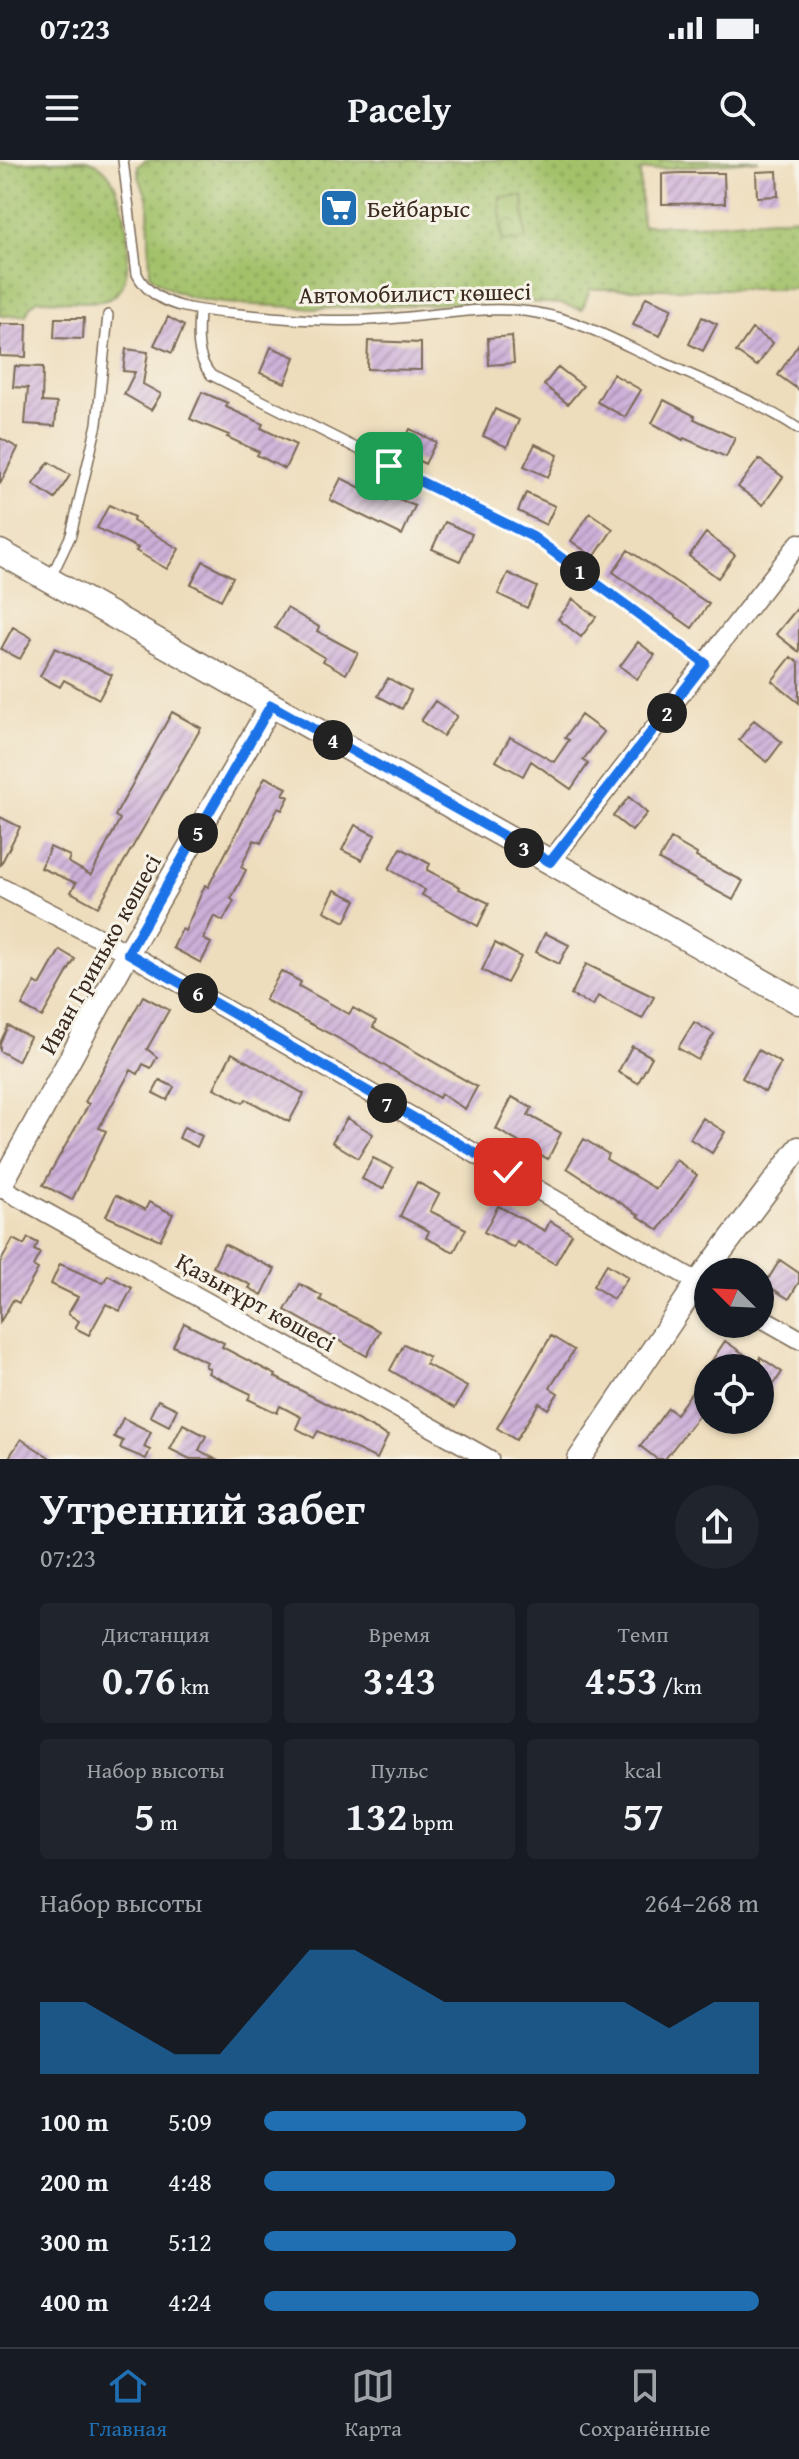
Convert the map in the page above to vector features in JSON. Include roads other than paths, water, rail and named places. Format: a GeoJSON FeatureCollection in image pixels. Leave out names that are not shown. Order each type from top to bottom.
{"type":"FeatureCollection","features":[{"type":"Feature","properties":{"kind":"main road"},"geometry":{"type":"LineString","coordinates":[[0,552],[799,1002]]}},
{"type":"Feature","properties":{"kind":"street"},"geometry":{"type":"LineString","coordinates":[[550,862],[799,543]]}},
{"type":"Feature","properties":{"kind":"street","name":"Иван Гринько көшесі"},"geometry":{"type":"LineString","coordinates":[[0,1187],[128,953],[271,705]]}},
{"type":"Feature","properties":{"kind":"street"},"geometry":{"type":"LineString","coordinates":[[0,887],[128,953],[694,1280]]}},
{"type":"Feature","properties":{"kind":"street"},"geometry":{"type":"LineString","coordinates":[[722,1258],[799,1148]]}},
{"type":"Feature","properties":{"kind":"street","name":"Қазығұрт көшесі"},"geometry":{"type":"LineString","coordinates":[[0,1187],[489,1459]]}},
{"type":"Feature","properties":{"kind":"street"},"geometry":{"type":"LineString","coordinates":[[579,1459],[694,1298]]}},
{"type":"Feature","properties":{"kind":"street"},"geometry":{"type":"LineString","coordinates":[[774,1325],[799,1339]]}},
{"type":"Feature","properties":{"kind":"lane","name":"Автомобилист көшесі"},"geometry":{"type":"LineString","coordinates":[[123,160],[137,274],[151,294],[166,300],[199,311],[316,321],[489,310],[537,313],[577,323],[766,409],[799,429]]}},
{"type":"Feature","properties":{"kind":"lane"},"geometry":{"type":"LineString","coordinates":[[199,311],[199,354],[203,366],[211,375],[533,537],[705,663]]}},
{"type":"Feature","properties":{"kind":"lane"},"geometry":{"type":"LineString","coordinates":[[50,580],[71,535],[97,424],[108,315]]}},
{"type":"Feature","properties":{"kind":"place","name":"Бейбарыс"},"geometry":{"type":"Point","coordinates":[339,208]}}]}
